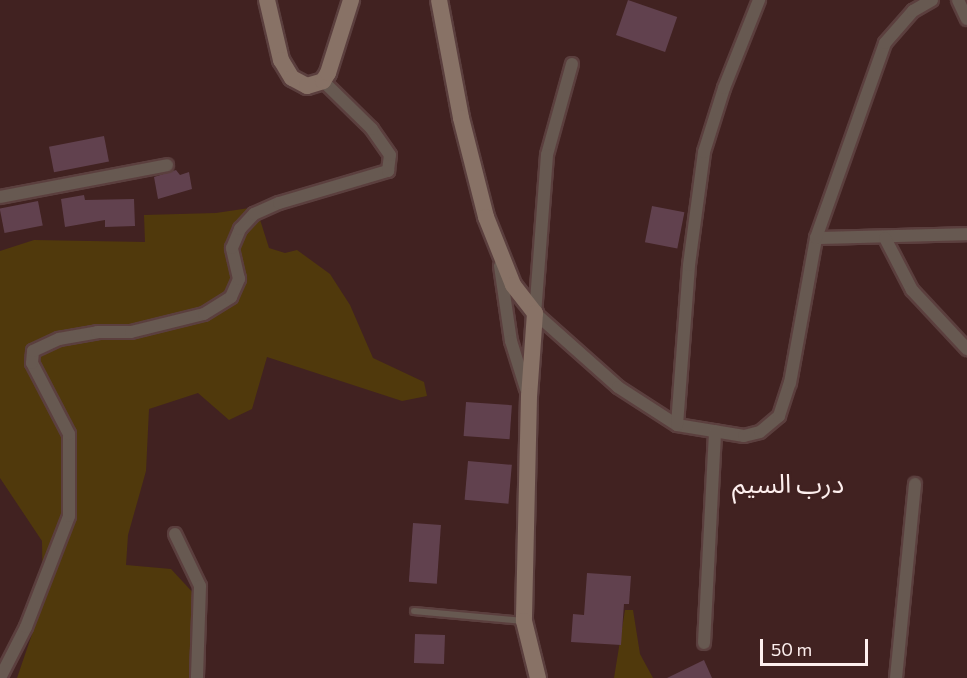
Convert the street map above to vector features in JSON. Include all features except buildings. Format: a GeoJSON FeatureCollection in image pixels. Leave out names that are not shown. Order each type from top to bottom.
{"type":"FeatureCollection","features":[{"type":"Feature","properties":{"kind":"street"},"geometry":{"type":"LineString","coordinates":[[267,0],[281,60],[292,78],[307,87],[323,81],[333,62],[351,0]]}},
{"type":"Feature","properties":{"kind":"street"},"geometry":{"type":"LineString","coordinates":[[439,0],[461,118],[498,250],[511,341],[528,396]]}},
{"type":"Feature","properties":{"kind":"street"},"geometry":{"type":"LineString","coordinates":[[677,424],[689,265],[704,152],[724,88],[759,0]]}},
{"type":"Feature","properties":{"kind":"street"},"geometry":{"type":"LineString","coordinates":[[498,250],[513,285],[535,313],[618,387],[677,424],[744,435],[760,432],[779,417],[790,383],[816,238],[885,43],[913,11],[932,0]]}},
{"type":"Feature","properties":{"kind":"street"},"geometry":{"type":"LineString","coordinates":[[958,0],[967,19]]}},
{"type":"Feature","properties":{"kind":"street"},"geometry":{"type":"LineString","coordinates":[[538,678],[525,621],[528,396],[547,155],[572,64]]}},
{"type":"Feature","properties":{"kind":"street"},"geometry":{"type":"LineString","coordinates":[[0,678],[26,627],[69,516],[69,434],[32,363],[33,351],[59,339],[97,332],[131,332],[204,314],[231,297],[239,279],[232,248],[240,229],[254,214],[279,203],[388,171],[390,154],[372,129],[323,81]]}},
{"type":"Feature","properties":{"kind":"street"},"geometry":{"type":"LineString","coordinates":[[0,197],[167,165]]}},
{"type":"Feature","properties":{"kind":"street"},"geometry":{"type":"LineString","coordinates":[[816,238],[885,238],[967,234]]}},
{"type":"Feature","properties":{"kind":"street"},"geometry":{"type":"LineString","coordinates":[[885,238],[912,290],[967,349]]}},
{"type":"Feature","properties":{"kind":"street"},"geometry":{"type":"LineString","coordinates":[[704,644],[715,431]]}},
{"type":"Feature","properties":{"kind":"street"},"geometry":{"type":"LineString","coordinates":[[896,678],[915,484]]}},
{"type":"Feature","properties":{"kind":"street"},"geometry":{"type":"LineString","coordinates":[[175,534],[200,586],[197,678]]}},
{"type":"Feature","properties":{"kind":"lane"},"geometry":{"type":"LineString","coordinates":[[414,611],[525,621]]}},
{"type":"Feature","properties":{"kind":"shaded area"},"geometry":{"type":"Polygon","coordinates":[[[256,207],[269,248],[285,253],[297,250],[330,274],[350,305],[373,358],[424,382],[427,396],[402,401],[267,357],[252,409],[229,420],[198,393],[149,409],[146,471],[128,535],[126,565],[171,569],[196,596],[189,678],[17,678],[43,602],[42,541],[0,478],[0,251],[34,240],[145,242],[144,215],[216,213],[256,207]]]}},
{"type":"Feature","properties":{"kind":"shaded area"},"geometry":{"type":"Polygon","coordinates":[[[625,610],[633,610],[640,654],[653,678],[614,678],[625,610]]]}},
{"type":"Feature","properties":{"kind":"district","name":"درب السيم"},"geometry":{"type":"Point","coordinates":[788,483]}}]}
